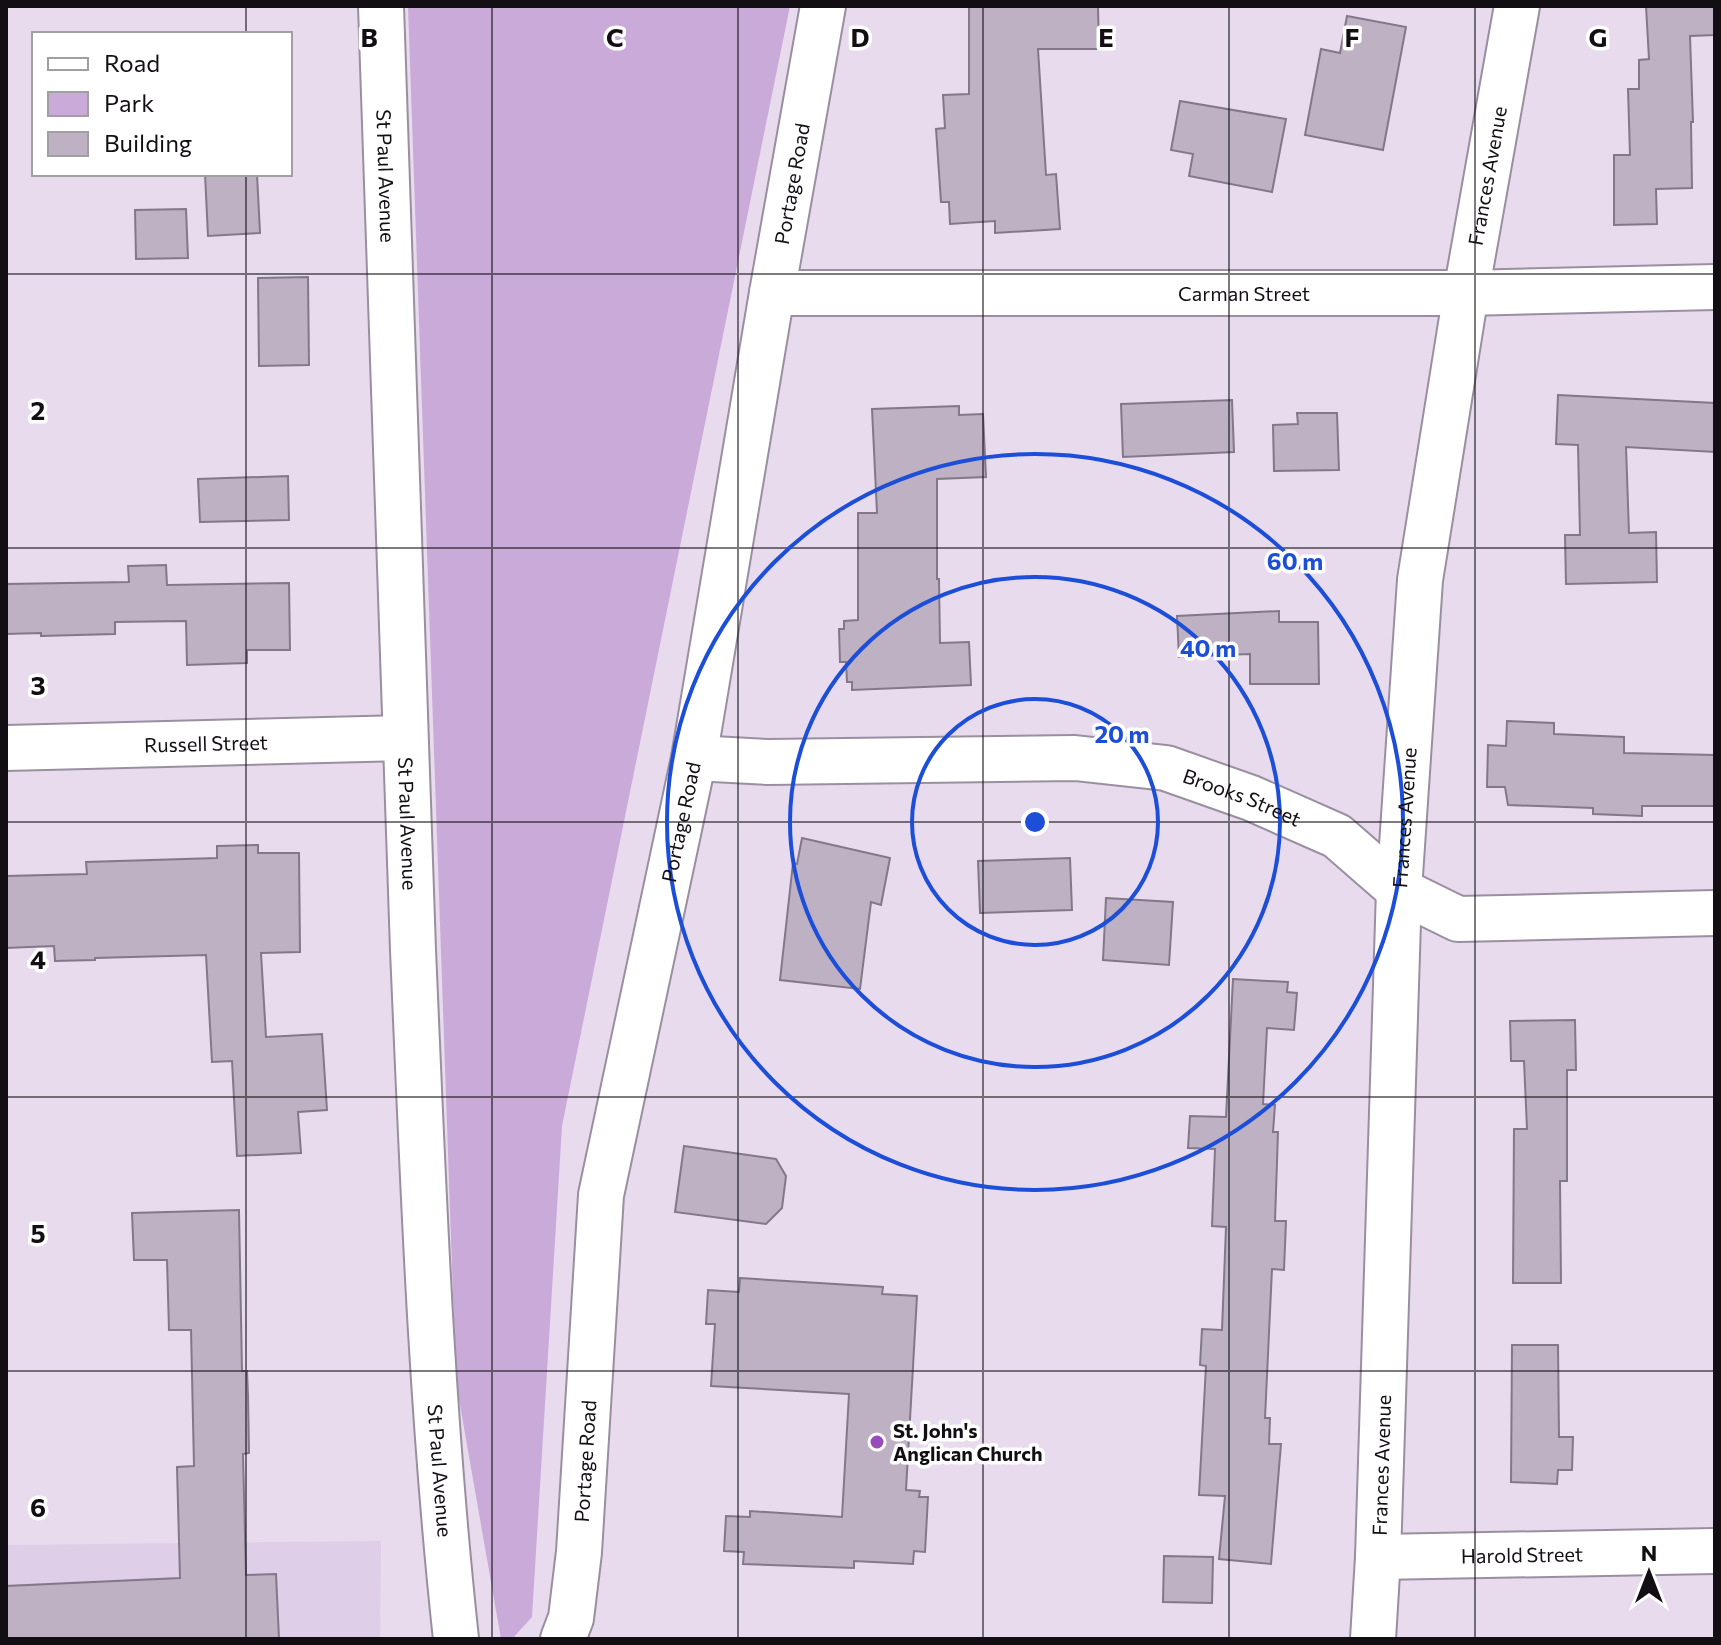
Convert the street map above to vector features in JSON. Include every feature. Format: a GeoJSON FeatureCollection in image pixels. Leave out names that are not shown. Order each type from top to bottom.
{"type":"FeatureCollection","features":[{"type":"Feature","properties":{"kind":"street","name":"St Paul Avenue"},"geometry":{"type":"LineString","coordinates":[[381,6],[405,738],[427,1279],[456,1639]]}},
{"type":"Feature","properties":{"kind":"street","name":"Portage Road"},"geometry":{"type":"LineString","coordinates":[[563,1639],[571,1618],[579,1552],[601,1195],[694,758],[823,6]]}},
{"type":"Feature","properties":{"kind":"street","name":"Frances Avenue"},"geometry":{"type":"LineString","coordinates":[[1373,1639],[1399,890],[1420,580],[1466,293],[1517,6]]}},
{"type":"Feature","properties":{"kind":"street","name":"Carman Street"},"geometry":{"type":"LineString","coordinates":[[772,293],[1466,293],[1715,287]]}},
{"type":"Feature","properties":{"kind":"street","name":"Russell Street"},"geometry":{"type":"LineString","coordinates":[[6,748],[405,738]]}},
{"type":"Feature","properties":{"kind":"street","name":"Brooks Street"},"geometry":{"type":"LineString","coordinates":[[694,758],[768,762],[1075,758],[1166,768],[1251,798],[1337,836],[1399,890],[1458,919],[1715,913]]}},
{"type":"Feature","properties":{"kind":"street","name":"Harold Street"},"geometry":{"type":"LineString","coordinates":[[1378,1557],[1715,1551]]}},
{"type":"Feature","properties":{"kind":"shaded area"},"geometry":{"type":"Polygon","coordinates":[[[381,1541],[380,1639],[6,1639],[6,1545],[381,1541]]]}},
{"type":"Feature","properties":{"kind":"green space"},"geometry":{"type":"Polygon","coordinates":[[[408,6],[790,6],[562,1126],[532,1617],[512,1639],[501,1639],[456,1382],[408,6]]]}},
{"type":"Feature","properties":{"kind":"building"},"geometry":{"type":"Polygon","coordinates":[[[969,6],[1098,6],[1099,49],[1038,49],[1046,175],[1056,174],[1060,229],[995,233],[995,221],[950,224],[949,202],[941,202],[936,129],[945,128],[943,95],[969,94],[969,6]]]}},
{"type":"Feature","properties":{"kind":"building"},"geometry":{"type":"Polygon","coordinates":[[[1646,6],[1715,6],[1715,35],[1690,36],[1692,188],[1656,189],[1657,224],[1614,225],[1614,155],[1630,155],[1628,89],[1639,89],[1639,60],[1649,59],[1646,6]]]}},
{"type":"Feature","properties":{"kind":"building"},"geometry":{"type":"Polygon","coordinates":[[[1347,16],[1406,27],[1383,150],[1305,135],[1321,49],[1340,53],[1347,16]]]}},
{"type":"Feature","properties":{"kind":"building"},"geometry":{"type":"Polygon","coordinates":[[[1180,101],[1286,119],[1272,192],[1189,176],[1193,154],[1171,150],[1180,101]]]}},
{"type":"Feature","properties":{"kind":"building"},"geometry":{"type":"Polygon","coordinates":[[[205,176],[257,176],[260,233],[208,236],[205,176]]]}},
{"type":"Feature","properties":{"kind":"building"},"geometry":{"type":"Polygon","coordinates":[[[186,209],[188,258],[136,259],[135,210],[186,209]]]}},
{"type":"Feature","properties":{"kind":"building"},"geometry":{"type":"Polygon","coordinates":[[[308,277],[309,365],[259,366],[258,278],[308,277]]]}},
{"type":"Feature","properties":{"kind":"building"},"geometry":{"type":"Polygon","coordinates":[[[1558,395],[1715,403],[1715,452],[1626,447],[1629,533],[1656,532],[1657,582],[1566,584],[1565,535],[1580,535],[1578,445],[1556,444],[1558,395]]]}},
{"type":"Feature","properties":{"kind":"building"},"geometry":{"type":"Polygon","coordinates":[[[1232,400],[1234,452],[1123,457],[1121,404],[1232,400]]]}},
{"type":"Feature","properties":{"kind":"building"},"geometry":{"type":"Polygon","coordinates":[[[959,406],[959,415],[983,414],[986,477],[937,479],[937,579],[940,643],[969,642],[971,685],[852,690],[852,682],[847,682],[846,662],[840,662],[839,629],[844,629],[844,621],[858,620],[858,513],[877,513],[872,409],[959,406]]]}},
{"type":"Feature","properties":{"kind":"building"},"geometry":{"type":"Polygon","coordinates":[[[1297,413],[1337,413],[1339,470],[1274,471],[1273,425],[1298,424],[1297,413]]]}},
{"type":"Feature","properties":{"kind":"building"},"geometry":{"type":"Polygon","coordinates":[[[288,476],[289,520],[200,522],[198,479],[288,476]]]}},
{"type":"Feature","properties":{"kind":"building"},"geometry":{"type":"Polygon","coordinates":[[[166,565],[167,585],[289,583],[290,650],[247,650],[247,663],[187,665],[186,621],[115,622],[115,634],[6,634],[6,584],[129,582],[128,566],[166,565]]]}},
{"type":"Feature","properties":{"kind":"building"},"geometry":{"type":"Polygon","coordinates":[[[1279,611],[1279,622],[1318,622],[1319,684],[1250,684],[1250,654],[1179,657],[1177,616],[1279,611]]]}},
{"type":"Feature","properties":{"kind":"building"},"geometry":{"type":"Polygon","coordinates":[[[1507,721],[1554,723],[1554,734],[1624,737],[1624,753],[1715,755],[1715,806],[1642,806],[1642,816],[1593,814],[1593,808],[1508,805],[1505,787],[1487,787],[1488,745],[1506,746],[1507,721]]]}},
{"type":"Feature","properties":{"kind":"building"},"geometry":{"type":"Polygon","coordinates":[[[802,838],[890,858],[881,905],[871,902],[860,989],[780,980],[793,863],[797,864],[802,838]]]}},
{"type":"Feature","properties":{"kind":"building"},"geometry":{"type":"Polygon","coordinates":[[[258,845],[258,853],[299,853],[300,952],[261,953],[266,1037],[322,1034],[327,1110],[298,1112],[301,1153],[237,1156],[232,1061],[212,1062],[206,955],[55,961],[54,946],[6,948],[6,876],[87,874],[86,862],[217,858],[217,846],[258,845]]]}},
{"type":"Feature","properties":{"kind":"building"},"geometry":{"type":"Polygon","coordinates":[[[1070,858],[1072,910],[980,913],[978,861],[1070,858]]]}},
{"type":"Feature","properties":{"kind":"building"},"geometry":{"type":"Polygon","coordinates":[[[1106,898],[1173,902],[1169,965],[1103,960],[1106,898]]]}},
{"type":"Feature","properties":{"kind":"building"},"geometry":{"type":"Polygon","coordinates":[[[1233,979],[1288,982],[1287,992],[1297,993],[1294,1030],[1267,1028],[1263,1104],[1275,1105],[1273,1132],[1278,1132],[1275,1221],[1286,1221],[1284,1270],[1272,1269],[1265,1418],[1270,1418],[1269,1444],[1281,1444],[1271,1564],[1219,1559],[1225,1496],[1199,1495],[1206,1366],[1200,1365],[1202,1329],[1222,1330],[1226,1227],[1212,1226],[1215,1149],[1188,1148],[1190,1116],[1226,1117],[1233,979]]]}},
{"type":"Feature","properties":{"kind":"building"},"geometry":{"type":"Polygon","coordinates":[[[1575,1020],[1576,1070],[1567,1070],[1567,1181],[1560,1181],[1561,1283],[1513,1283],[1514,1129],[1527,1129],[1524,1061],[1511,1061],[1510,1021],[1575,1020]]]}},
{"type":"Feature","properties":{"kind":"building"},"geometry":{"type":"Polygon","coordinates":[[[684,1146],[776,1159],[786,1176],[782,1208],[766,1224],[675,1212],[684,1146]]]}},
{"type":"Feature","properties":{"kind":"building"},"geometry":{"type":"Polygon","coordinates":[[[239,1210],[242,1371],[247,1371],[248,1395],[249,1453],[243,1454],[246,1575],[276,1574],[279,1639],[6,1639],[6,1586],[180,1578],[177,1467],[194,1466],[191,1330],[169,1330],[167,1260],[134,1260],[132,1213],[239,1210]]]}},
{"type":"Feature","properties":{"kind":"building","name":"St. John's Anglican Church"},"geometry":{"type":"Polygon","coordinates":[[[740,1278],[883,1287],[882,1294],[917,1296],[906,1490],[920,1491],[919,1497],[928,1497],[925,1552],[914,1551],[913,1564],[854,1561],[854,1568],[743,1564],[744,1552],[724,1551],[726,1516],[750,1517],[750,1511],[842,1517],[849,1394],[711,1386],[715,1324],[706,1324],[708,1290],[739,1292],[740,1278]]]}},
{"type":"Feature","properties":{"kind":"building"},"geometry":{"type":"Polygon","coordinates":[[[1512,1345],[1558,1345],[1559,1437],[1573,1437],[1572,1470],[1558,1470],[1557,1484],[1511,1482],[1512,1345]]]}},
{"type":"Feature","properties":{"kind":"building"},"geometry":{"type":"Polygon","coordinates":[[[1164,1556],[1213,1557],[1212,1603],[1163,1602],[1164,1556]]]}},
{"type":"Feature","properties":{"kind":"place","name":"St. John's Anglican Church"},"geometry":{"type":"Point","coordinates":[877,1442]}}]}
